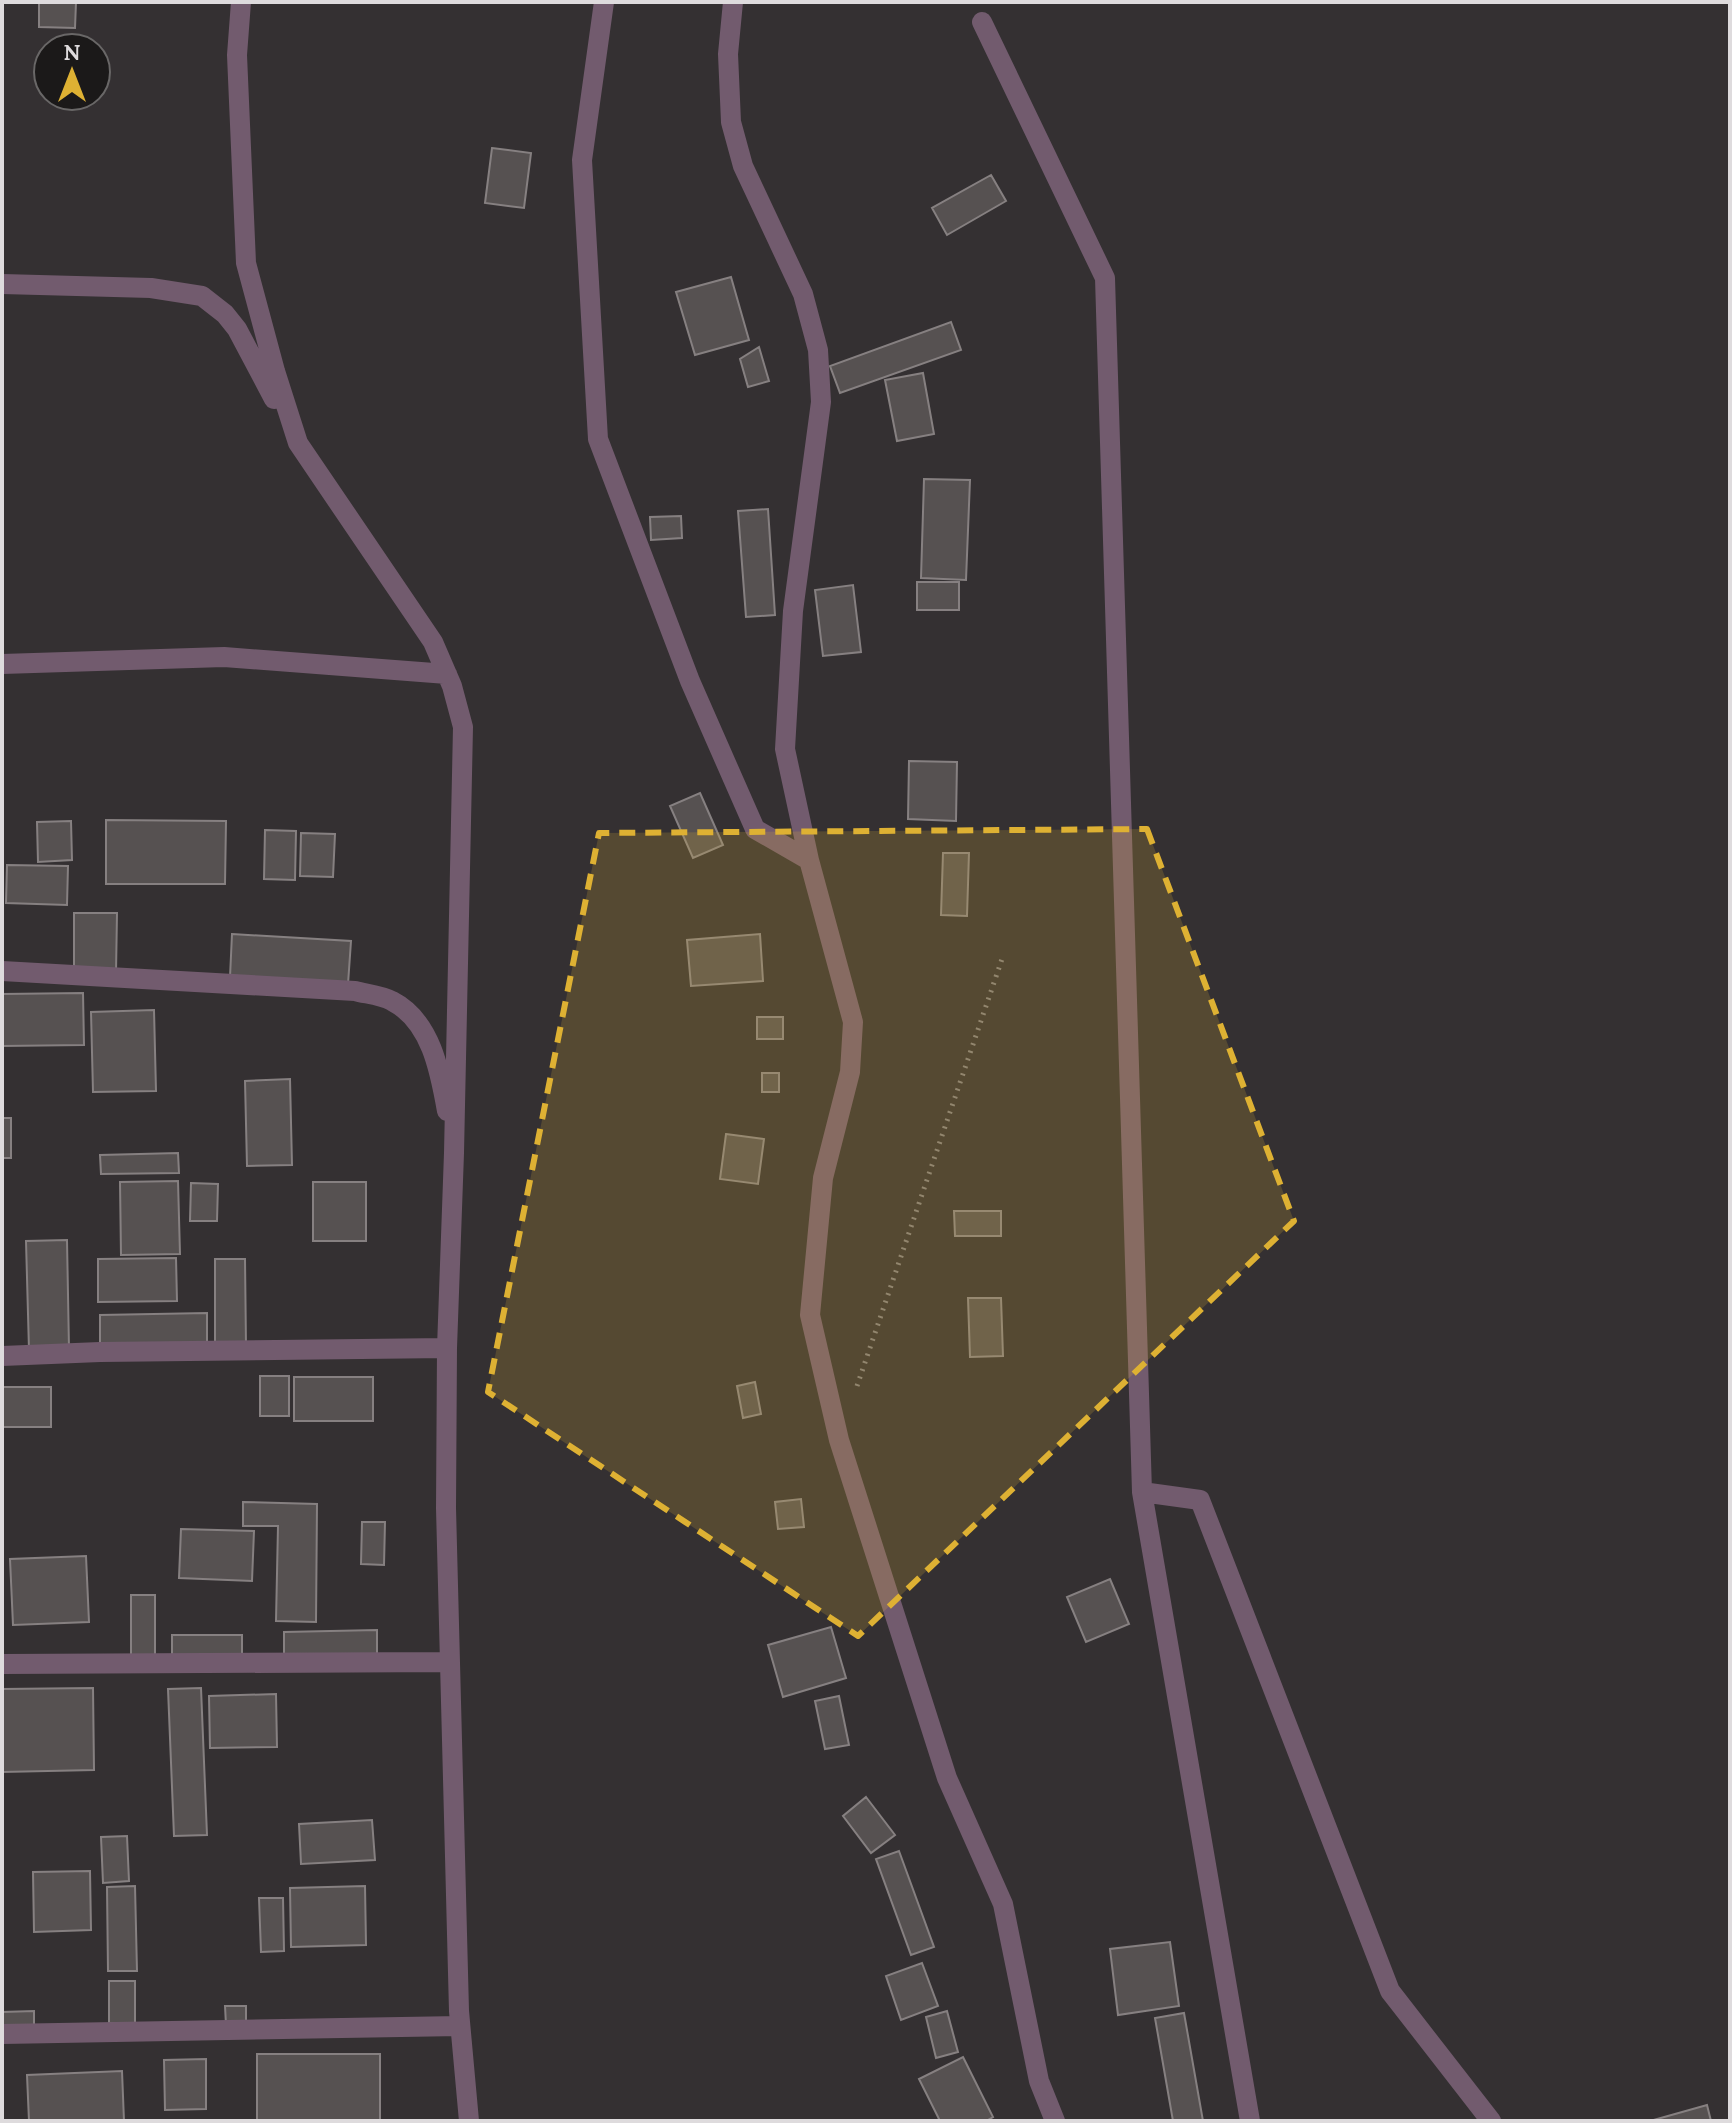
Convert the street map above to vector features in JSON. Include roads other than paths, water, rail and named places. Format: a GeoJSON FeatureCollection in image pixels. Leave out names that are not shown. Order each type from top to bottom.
{"type":"FeatureCollection","features":[{"type":"Feature","properties":{"kind":"street"},"geometry":{"type":"LineString","coordinates":[[241,2],[237,55],[246,263],[298,443]]}},
{"type":"Feature","properties":{"kind":"street"},"geometry":{"type":"LineString","coordinates":[[604,2],[582,160],[598,439],[690,681],[755,829],[809,860]]}},
{"type":"Feature","properties":{"kind":"street"},"geometry":{"type":"LineString","coordinates":[[733,2],[728,54],[731,122],[743,166],[803,294],[818,350],[821,402],[793,611],[785,749],[809,860],[853,1022],[850,1072],[823,1178],[810,1315],[839,1440],[947,1778],[1003,1904],[1039,2081],[1055,2121]]}},
{"type":"Feature","properties":{"kind":"street"},"geometry":{"type":"LineString","coordinates":[[982,22],[1105,278],[1142,1492],[1250,2121]]}},
{"type":"Feature","properties":{"kind":"street"},"geometry":{"type":"LineString","coordinates":[[2,284],[151,288],[202,296],[225,314],[237,329],[298,443],[433,642],[447,674],[463,727],[447,1348],[446,1508],[460,2026],[469,2121]]}},
{"type":"Feature","properties":{"kind":"street"},"geometry":{"type":"LineString","coordinates":[[2,664],[224,657],[447,674]]}},
{"type":"Feature","properties":{"kind":"street"},"geometry":{"type":"LineString","coordinates":[[2,971],[355,991],[391,1000],[416,1019],[438,1064],[454,1153]]}},
{"type":"Feature","properties":{"kind":"street"},"geometry":{"type":"LineString","coordinates":[[2,1356],[447,1348]]}},
{"type":"Feature","properties":{"kind":"street"},"geometry":{"type":"LineString","coordinates":[[1142,1492],[1200,1500],[1390,1991],[1491,2121]]}},
{"type":"Feature","properties":{"kind":"street"},"geometry":{"type":"LineString","coordinates":[[2,1664],[450,1662]]}},
{"type":"Feature","properties":{"kind":"street"},"geometry":{"type":"LineString","coordinates":[[2,2034],[460,2026]]}}]}
